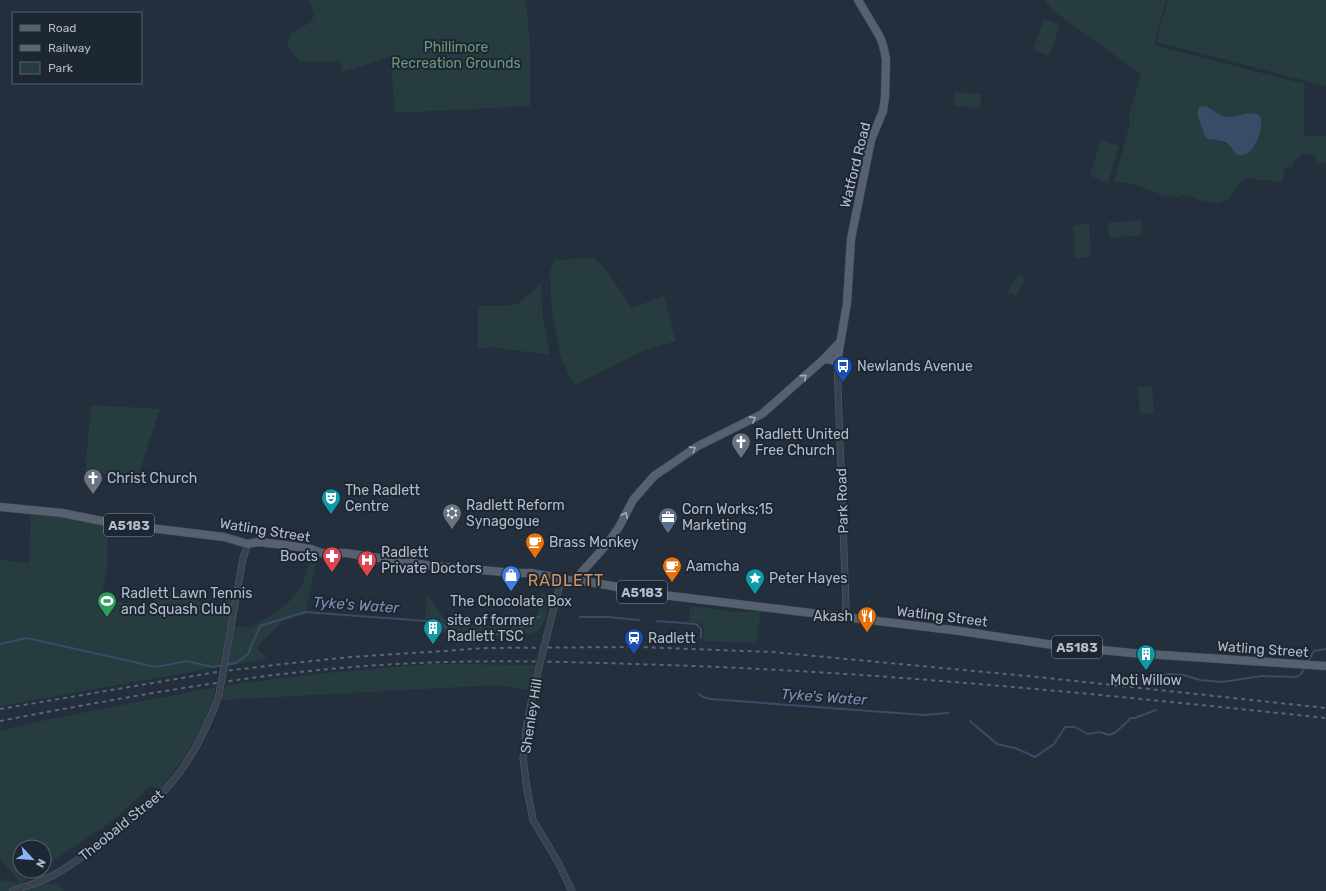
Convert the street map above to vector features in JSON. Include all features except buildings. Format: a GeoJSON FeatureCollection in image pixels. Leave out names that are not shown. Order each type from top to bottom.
{"type":"FeatureCollection","features":[{"type":"Feature","properties":{"kind":"main road","name":"Watford Road"},"geometry":{"type":"LineString","coordinates":[[837,362],[847,303],[849,255],[852,233],[871,140],[883,111],[885,97],[886,58],[883,45],[880,37],[858,0]]}},
{"type":"Feature","properties":{"kind":"main road"},"geometry":{"type":"LineString","coordinates":[[578,580],[581,573],[611,539],[633,500],[654,476],[698,446],[762,414],[824,359],[840,342]]}},
{"type":"Feature","properties":{"kind":"main road"},"geometry":{"type":"LineString","coordinates":[[824,359],[837,362]]}},
{"type":"Feature","properties":{"kind":"main road","name":"Watling Street"},"geometry":{"type":"LineString","coordinates":[[0,507],[62,513],[117,524],[224,537],[248,544],[258,542],[285,545],[311,549],[322,554],[346,553],[432,566],[516,573],[551,582],[559,580],[578,580],[662,595],[762,606],[814,614],[845,616],[862,620],[960,631],[1054,645],[1096,650],[1326,666]]}},
{"type":"Feature","properties":{"kind":"street","name":"Park Road"},"geometry":{"type":"LineString","coordinates":[[837,362],[846,598],[845,616]]}},
{"type":"Feature","properties":{"kind":"street","name":"Theobald Street"},"geometry":{"type":"LineString","coordinates":[[13,891],[50,877],[73,864],[150,804],[166,789],[184,766],[200,740],[219,695],[243,558],[248,544]]}},
{"type":"Feature","properties":{"kind":"street","name":"Shenley Hill"},"geometry":{"type":"LineString","coordinates":[[559,580],[526,729],[523,758],[533,820],[559,864],[572,891]]}},
{"type":"Feature","properties":{"kind":"green space","name":"Phillimore Recreation Grounds"},"geometry":{"type":"Polygon","coordinates":[[[309,0],[526,0],[530,47],[530,106],[395,113],[390,57],[342,72],[339,61],[300,62],[287,45],[290,35],[312,21],[314,14],[309,0]]]}},
{"type":"Feature","properties":{"kind":"green space"},"geometry":{"type":"Polygon","coordinates":[[[1045,0],[1166,0],[1154,45],[1304,84],[1304,136],[1326,136],[1326,163],[1321,163],[1321,165],[1315,164],[1316,155],[1301,153],[1300,157],[1294,161],[1292,168],[1285,167],[1282,182],[1245,178],[1241,181],[1229,199],[1218,203],[1199,200],[1191,196],[1165,196],[1129,183],[1114,182],[1130,123],[1129,115],[1141,74],[1052,10],[1045,0]],[[1209,106],[1211,140],[1223,142],[1232,151],[1259,115],[1251,113],[1226,117],[1219,114],[1209,106]]]}},
{"type":"Feature","properties":{"kind":"green space"},"geometry":{"type":"Polygon","coordinates":[[[1168,0],[1326,0],[1326,86],[1156,42],[1168,0]]]}},
{"type":"Feature","properties":{"kind":"green space"},"geometry":{"type":"Polygon","coordinates":[[[1044,19],[1060,25],[1049,56],[1033,50],[1044,19]]]}},
{"type":"Feature","properties":{"kind":"green space"},"geometry":{"type":"Polygon","coordinates":[[[955,92],[981,94],[980,108],[954,106],[955,92]]]}},
{"type":"Feature","properties":{"kind":"green space"},"geometry":{"type":"Polygon","coordinates":[[[1101,140],[1119,146],[1108,182],[1090,176],[1101,140]]]}},
{"type":"Feature","properties":{"kind":"green space"},"geometry":{"type":"Polygon","coordinates":[[[1141,220],[1143,235],[1109,238],[1108,223],[1141,220]]]}},
{"type":"Feature","properties":{"kind":"green space"},"geometry":{"type":"Polygon","coordinates":[[[1089,224],[1091,257],[1075,258],[1073,225],[1089,224]]]}},
{"type":"Feature","properties":{"kind":"green space"},"geometry":{"type":"Polygon","coordinates":[[[594,258],[608,273],[632,308],[664,296],[676,341],[643,351],[574,386],[561,357],[552,313],[550,272],[554,260],[594,258]]]}},
{"type":"Feature","properties":{"kind":"green space"},"geometry":{"type":"Polygon","coordinates":[[[1018,274],[1026,279],[1016,296],[1008,291],[1018,274]]]}},
{"type":"Feature","properties":{"kind":"green space"},"geometry":{"type":"Polygon","coordinates":[[[541,283],[543,318],[550,355],[492,347],[478,349],[478,306],[506,306],[519,303],[541,283]]]}},
{"type":"Feature","properties":{"kind":"green space"},"geometry":{"type":"Polygon","coordinates":[[[1152,386],[1154,413],[1140,415],[1138,387],[1152,386]]]}},
{"type":"Feature","properties":{"kind":"green space"},"geometry":{"type":"Polygon","coordinates":[[[91,405],[160,409],[139,473],[134,476],[85,473],[91,405]]]}},
{"type":"Feature","properties":{"kind":"green space"},"geometry":{"type":"Polygon","coordinates":[[[31,515],[59,517],[108,527],[107,567],[101,600],[154,606],[155,583],[220,610],[227,597],[233,598],[219,667],[0,706],[0,560],[29,563],[31,515]]]}},
{"type":"Feature","properties":{"kind":"green space"},"geometry":{"type":"Polygon","coordinates":[[[309,563],[316,564],[305,614],[283,621],[256,647],[267,658],[228,666],[234,626],[251,628],[288,603],[303,583],[309,563]]]}},
{"type":"Feature","properties":{"kind":"green space"},"geometry":{"type":"Polygon","coordinates":[[[541,593],[549,596],[544,623],[539,630],[532,633],[507,636],[490,636],[446,633],[426,627],[425,618],[427,594],[446,621],[494,626],[510,616],[538,615],[541,593]]]}},
{"type":"Feature","properties":{"kind":"green space"},"geometry":{"type":"Polygon","coordinates":[[[690,606],[735,612],[761,611],[756,643],[704,641],[703,623],[689,622],[690,606]]]}},
{"type":"Feature","properties":{"kind":"green space"},"geometry":{"type":"Polygon","coordinates":[[[432,664],[535,665],[529,690],[497,685],[222,700],[226,685],[326,673],[432,664]]]}},
{"type":"Feature","properties":{"kind":"green space"},"geometry":{"type":"Polygon","coordinates":[[[216,687],[205,721],[184,758],[158,792],[151,786],[111,822],[52,862],[52,839],[12,839],[12,873],[0,858],[0,731],[50,719],[216,687]]]}},
{"type":"Feature","properties":{"kind":"green space"},"geometry":{"type":"Polygon","coordinates":[[[17,879],[27,879],[21,883],[58,884],[64,891],[0,891],[0,880],[20,883],[17,879]]]}},
{"type":"Feature","properties":{"kind":"water"},"geometry":{"type":"Polygon","coordinates":[[[1201,106],[1208,107],[1220,115],[1227,117],[1247,113],[1259,115],[1261,119],[1261,130],[1254,147],[1247,154],[1237,155],[1227,143],[1208,139],[1205,136],[1197,114],[1201,106]]]}},
{"type":"Feature","properties":{"kind":"waterway","name":"Tyke's Water"},"geometry":{"type":"LineString","coordinates":[[0,644],[27,638],[156,667],[187,661],[212,667],[236,663],[248,654],[260,626],[305,612],[440,622],[451,632],[490,635],[513,631],[540,616]]}},
{"type":"Feature","properties":{"kind":"waterway","name":"Tyke's Water"},"geometry":{"type":"LineString","coordinates":[[580,617],[608,617],[639,620]]}},
{"type":"Feature","properties":{"kind":"waterway","name":"Tyke's Water"},"geometry":{"type":"LineString","coordinates":[[657,621],[696,624],[701,629],[701,638]]}},
{"type":"Feature","properties":{"kind":"waterway","name":"Tyke's Water"},"geometry":{"type":"LineString","coordinates":[[1307,663],[1314,651],[1326,649]]}},
{"type":"Feature","properties":{"kind":"waterway","name":"Tyke's Water"},"geometry":{"type":"LineString","coordinates":[[1160,684],[1163,676],[1169,674],[1183,675],[1200,680],[1222,682],[1262,676],[1296,677],[1301,674],[1305,667]]}},
{"type":"Feature","properties":{"kind":"waterway","name":"Tyke's Water"},"geometry":{"type":"LineString","coordinates":[[699,694],[710,699],[924,715],[948,713]]}},
{"type":"Feature","properties":{"kind":"waterway","name":"Tyke's Water"},"geometry":{"type":"LineString","coordinates":[[970,721],[997,744],[1015,748],[1035,757],[1054,744],[1065,727],[1075,727],[1087,734],[1100,732],[1109,735],[1116,732],[1131,718],[1135,718],[1156,710]]}},
{"type":"Feature","properties":{"kind":"railway"},"geometry":{"type":"LineString","coordinates":[[0,709],[217,672],[351,657],[488,648],[639,647],[772,652],[1038,677],[1326,708]]}},
{"type":"Feature","properties":{"kind":"railway"},"geometry":{"type":"LineString","coordinates":[[0,721],[148,694],[297,672],[347,667],[431,662],[498,661],[665,665],[831,673],[1078,693],[1326,718]]}},
{"type":"Feature","properties":{"kind":"place","name":"Newlands Avenue"},"geometry":{"type":"Point","coordinates":[843,383]}},
{"type":"Feature","properties":{"kind":"place","name":"Radlett United Free Church"},"geometry":{"type":"Point","coordinates":[741,459]}},
{"type":"Feature","properties":{"kind":"place","name":"Christ Church"},"geometry":{"type":"Point","coordinates":[93,495]}},
{"type":"Feature","properties":{"kind":"place","name":"The Radlett Centre"},"geometry":{"type":"Point","coordinates":[331,515]}},
{"type":"Feature","properties":{"kind":"place","name":"Radlett Reform Synagogue"},"geometry":{"type":"Point","coordinates":[452,530]}},
{"type":"Feature","properties":{"kind":"place","name":"Corn Works;15 Marketing"},"geometry":{"type":"Point","coordinates":[668,534]}},
{"type":"Feature","properties":{"kind":"place","name":"Brass Monkey"},"geometry":{"type":"Point","coordinates":[535,559]}},
{"type":"Feature","properties":{"kind":"place","name":"Boots"},"geometry":{"type":"Point","coordinates":[332,573]}},
{"type":"Feature","properties":{"kind":"place","name":"Radlett Private Doctors"},"geometry":{"type":"Point","coordinates":[367,577]}},
{"type":"Feature","properties":{"kind":"place","name":"Aamcha"},"geometry":{"type":"Point","coordinates":[672,583]}},
{"type":"Feature","properties":{"kind":"place","name":"The Chocolate Box"},"geometry":{"type":"Point","coordinates":[511,592]}},
{"type":"Feature","properties":{"kind":"place","name":"Peter Hayes"},"geometry":{"type":"Point","coordinates":[755,595]}},
{"type":"Feature","properties":{"kind":"place","name":"Radlett Lawn Tennis and Squash Club"},"geometry":{"type":"Point","coordinates":[107,618]}},
{"type":"Feature","properties":{"kind":"place","name":"Akash"},"geometry":{"type":"Point","coordinates":[867,633]}},
{"type":"Feature","properties":{"kind":"place","name":"site of former Radlett TSC"},"geometry":{"type":"Point","coordinates":[433,645]}},
{"type":"Feature","properties":{"kind":"place","name":"Radlett"},"geometry":{"type":"Point","coordinates":[634,655]}},
{"type":"Feature","properties":{"kind":"place","name":"Moti Willow"},"geometry":{"type":"Point","coordinates":[1146,671]}},
{"type":"Feature","properties":{"kind":"district","name":"RADLETT"},"geometry":{"type":"Point","coordinates":[566,580]}}]}
